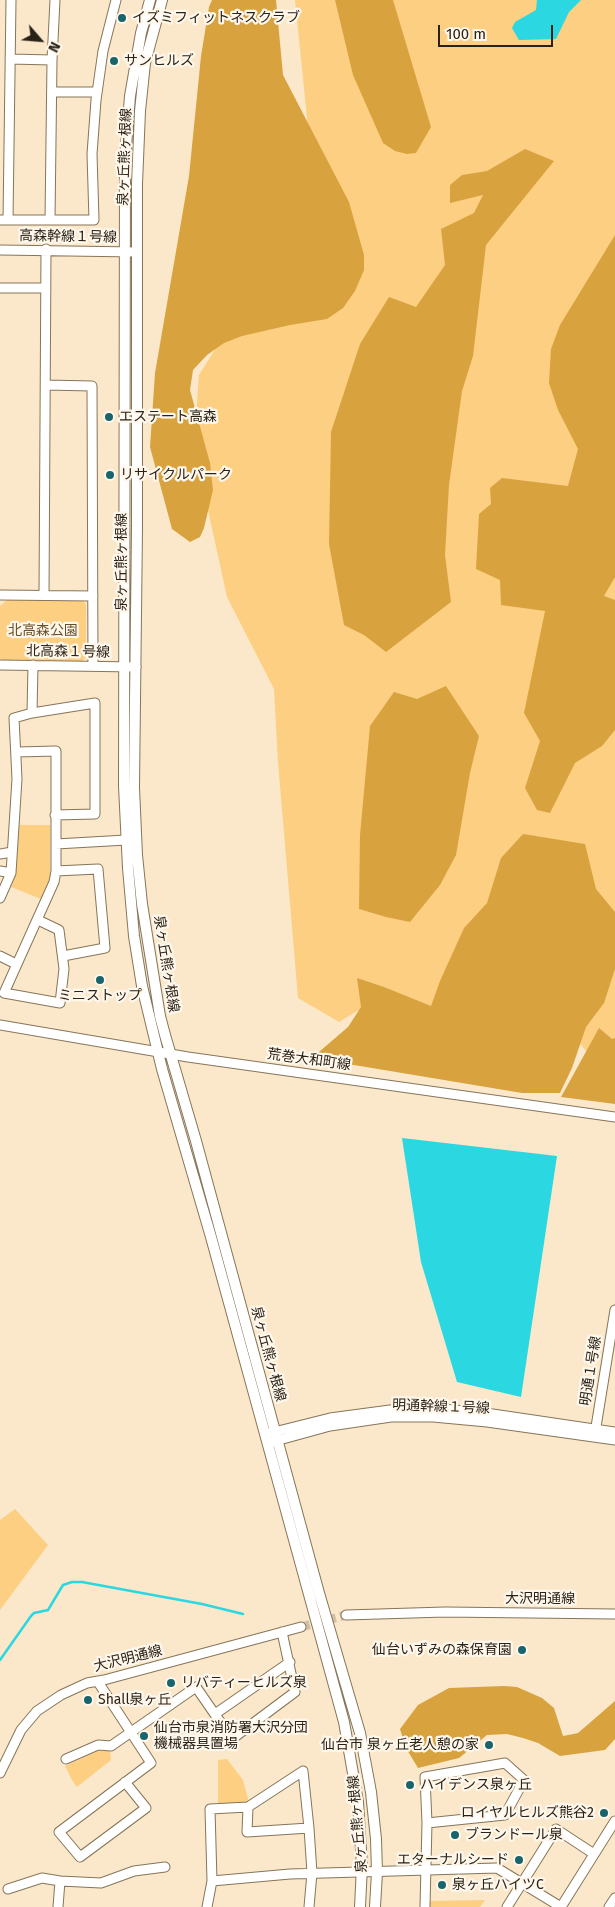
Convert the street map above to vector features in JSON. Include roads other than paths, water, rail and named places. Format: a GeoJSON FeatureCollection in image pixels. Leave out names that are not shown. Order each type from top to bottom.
{"type":"FeatureCollection","features":[{"type":"Feature","properties":{"kind":"main road","name":"泉ヶ丘熊ヶ根線"},"geometry":{"type":"LineString","coordinates":[[150,0],[136,58],[127,131],[124,786],[130,906],[136,953],[158,1052],[211,1237],[360,1733],[374,1815],[377,1872],[375,1907]]}},
{"type":"Feature","properties":{"kind":"main road","name":"泉ヶ丘熊ヶ根線"},"geometry":{"type":"LineString","coordinates":[[162,0],[145,63],[140,111],[137,184],[134,788],[137,855],[142,904],[160,1016],[198,1150],[347,1735],[358,1802],[362,1873],[360,1907]]}},
{"type":"Feature","properties":{"kind":"street"},"geometry":{"type":"LineString","coordinates":[[11,0],[10,59],[5,111],[4,220],[94,220],[92,154],[97,92],[103,52],[116,0]]}},
{"type":"Feature","properties":{"kind":"street"},"geometry":{"type":"LineString","coordinates":[[50,220],[52,60],[55,0]]}},
{"type":"Feature","properties":{"kind":"street"},"geometry":{"type":"LineString","coordinates":[[10,59],[52,60]]}},
{"type":"Feature","properties":{"kind":"street"},"geometry":{"type":"LineString","coordinates":[[52,92],[97,92]]}},
{"type":"Feature","properties":{"kind":"street"},"geometry":{"type":"LineString","coordinates":[[44,595],[46,249]]}},
{"type":"Feature","properties":{"kind":"street","name":"高森幹線１号線"},"geometry":{"type":"LineString","coordinates":[[0,250],[46,249],[136,252]]}},
{"type":"Feature","properties":{"kind":"street"},"geometry":{"type":"LineString","coordinates":[[0,288],[46,288]]}},
{"type":"Feature","properties":{"kind":"street"},"geometry":{"type":"LineString","coordinates":[[46,385],[92,386],[93,666]]}},
{"type":"Feature","properties":{"kind":"street"},"geometry":{"type":"LineString","coordinates":[[0,594],[93,596]]}},
{"type":"Feature","properties":{"kind":"street","name":"北高森１号線"},"geometry":{"type":"LineString","coordinates":[[0,665],[136,667]]}},
{"type":"Feature","properties":{"kind":"street"},"geometry":{"type":"LineString","coordinates":[[32,665],[32,714]]}},
{"type":"Feature","properties":{"kind":"street"},"geometry":{"type":"LineString","coordinates":[[0,898],[11,873],[17,779],[14,718],[95,704],[95,814],[55,816]]}},
{"type":"Feature","properties":{"kind":"street"},"geometry":{"type":"LineString","coordinates":[[17,752],[56,751],[56,871],[54,882],[38,920],[4,993],[60,1003],[64,969],[59,930],[38,920]]}},
{"type":"Feature","properties":{"kind":"street"},"geometry":{"type":"LineString","coordinates":[[56,844],[126,840]]}},
{"type":"Feature","properties":{"kind":"street"},"geometry":{"type":"LineString","coordinates":[[0,854],[12,852]]}},
{"type":"Feature","properties":{"kind":"street"},"geometry":{"type":"LineString","coordinates":[[56,871],[98,869],[105,948],[63,956]]}},
{"type":"Feature","properties":{"kind":"street"},"geometry":{"type":"LineString","coordinates":[[0,871],[11,873]]}},
{"type":"Feature","properties":{"kind":"street"},"geometry":{"type":"LineString","coordinates":[[0,956],[16,964]]}},
{"type":"Feature","properties":{"kind":"street","name":"荒巻大和町線"},"geometry":{"type":"LineString","coordinates":[[0,1025],[170,1054],[615,1116]]}},
{"type":"Feature","properties":{"kind":"street","name":"明通１号線"},"geometry":{"type":"LineString","coordinates":[[595,1433],[615,1310]]}},
{"type":"Feature","properties":{"kind":"street"},"geometry":{"type":"LineString","coordinates":[[271,1437],[330,1418],[390,1410],[433,1408],[486,1413],[595,1433],[615,1440]]}},
{"type":"Feature","properties":{"kind":"street"},"geometry":{"type":"LineString","coordinates":[[595,1433],[615,1432]]}},
{"type":"Feature","properties":{"kind":"street","name":"大沢明通線"},"geometry":{"type":"LineString","coordinates":[[346,1615],[445,1612],[615,1614]]}},
{"type":"Feature","properties":{"kind":"street","name":"大沢明通線"},"geometry":{"type":"LineString","coordinates":[[0,1774],[21,1730],[37,1712],[62,1695],[87,1683],[98,1682],[301,1627]]}},
{"type":"Feature","properties":{"kind":"street"},"geometry":{"type":"LineString","coordinates":[[66,1759],[98,1746],[111,1746],[196,1687],[232,1739],[295,1692],[282,1632]]}},
{"type":"Feature","properties":{"kind":"street"},"geometry":{"type":"LineString","coordinates":[[215,1714],[290,1662]]}},
{"type":"Feature","properties":{"kind":"street"},"geometry":{"type":"LineString","coordinates":[[98,1682],[151,1762],[59,1832],[80,1857],[146,1808],[125,1782]]}},
{"type":"Feature","properties":{"kind":"street"},"geometry":{"type":"LineString","coordinates":[[425,1907],[427,1823],[425,1776],[505,1763],[524,1780],[505,1815],[427,1823]]}},
{"type":"Feature","properties":{"kind":"street"},"geometry":{"type":"LineString","coordinates":[[208,1907],[212,1881],[210,1809],[248,1807],[304,1771],[312,1873],[309,1907]]}},
{"type":"Feature","properties":{"kind":"street"},"geometry":{"type":"LineString","coordinates":[[248,1807],[247,1832],[309,1828]]}},
{"type":"Feature","properties":{"kind":"street"},"geometry":{"type":"LineString","coordinates":[[212,1881],[312,1873],[497,1868],[561,1907],[615,1821]]}},
{"type":"Feature","properties":{"kind":"street"},"geometry":{"type":"LineString","coordinates":[[507,1907],[556,1829],[594,1854]]}},
{"type":"Feature","properties":{"kind":"street"},"geometry":{"type":"LineString","coordinates":[[8,1889],[42,1878],[100,1883],[134,1871],[165,1867]]}},
{"type":"Feature","properties":{"kind":"street"},"geometry":{"type":"LineString","coordinates":[[58,1907],[60,1881]]}},
{"type":"Feature","properties":{"kind":"street"},"geometry":{"type":"LineString","coordinates":[[609,1907],[615,1898]]}},
{"type":"Feature","properties":{"kind":"water"},"geometry":{"type":"Polygon","coordinates":[[[537,0],[581,0],[569,12],[556,39],[519,40],[512,28],[515,22],[536,10],[537,0]]]}},
{"type":"Feature","properties":{"kind":"water"},"geometry":{"type":"Polygon","coordinates":[[[402,1138],[557,1156],[521,1397],[457,1382],[421,1262],[402,1138]]]}},
{"type":"Feature","properties":{"kind":"waterway"},"geometry":{"type":"LineString","coordinates":[[0,1660],[31,1616],[34,1613],[48,1610],[63,1585],[72,1582],[82,1582],[202,1604],[243,1614]]}},
{"type":"Feature","properties":{"kind":"tunnel"},"geometry":{"type":"LineString","coordinates":[[301,1627],[346,1615]]}},
{"type":"Feature","properties":{"kind":"place","name":"イズミフィットネスクラブ"},"geometry":{"type":"Point","coordinates":[122,18]}},
{"type":"Feature","properties":{"kind":"place","name":"サンヒルズ"},"geometry":{"type":"Point","coordinates":[114,61]}},
{"type":"Feature","properties":{"kind":"place","name":"エステート高森"},"geometry":{"type":"Point","coordinates":[109,417]}},
{"type":"Feature","properties":{"kind":"place","name":"リサイクルパーク"},"geometry":{"type":"Point","coordinates":[110,475]}},
{"type":"Feature","properties":{"kind":"place","name":"ミニストップ"},"geometry":{"type":"Point","coordinates":[100,980]}},
{"type":"Feature","properties":{"kind":"place","name":"仙台いずみの森保育園"},"geometry":{"type":"Point","coordinates":[522,1650]}},
{"type":"Feature","properties":{"kind":"place","name":"リバティーヒルズ泉"},"geometry":{"type":"Point","coordinates":[171,1683]}},
{"type":"Feature","properties":{"kind":"place","name":"Shall泉ヶ丘"},"geometry":{"type":"Point","coordinates":[88,1700]}},
{"type":"Feature","properties":{"kind":"place","name":"仙台市泉消防署大沢分団 機械器具置場"},"geometry":{"type":"Point","coordinates":[144,1736]}},
{"type":"Feature","properties":{"kind":"place","name":"仙台市 泉ヶ丘老人憩の家"},"geometry":{"type":"Point","coordinates":[489,1745]}},
{"type":"Feature","properties":{"kind":"place","name":"ハイデンス泉ヶ丘"},"geometry":{"type":"Point","coordinates":[410,1785]}},
{"type":"Feature","properties":{"kind":"place","name":"ロイヤルヒルズ熊谷2"},"geometry":{"type":"Point","coordinates":[604,1813]}},
{"type":"Feature","properties":{"kind":"place","name":"ブランドール泉"},"geometry":{"type":"Point","coordinates":[455,1835]}},
{"type":"Feature","properties":{"kind":"place","name":"エターナルシード"},"geometry":{"type":"Point","coordinates":[519,1860]}},
{"type":"Feature","properties":{"kind":"place","name":"泉ヶ丘ハイツC"},"geometry":{"type":"Point","coordinates":[442,1885]}},
{"type":"Feature","properties":{"kind":"park label","name":"北高森公園"},"geometry":{"type":"Point","coordinates":[43,631]}}]}
